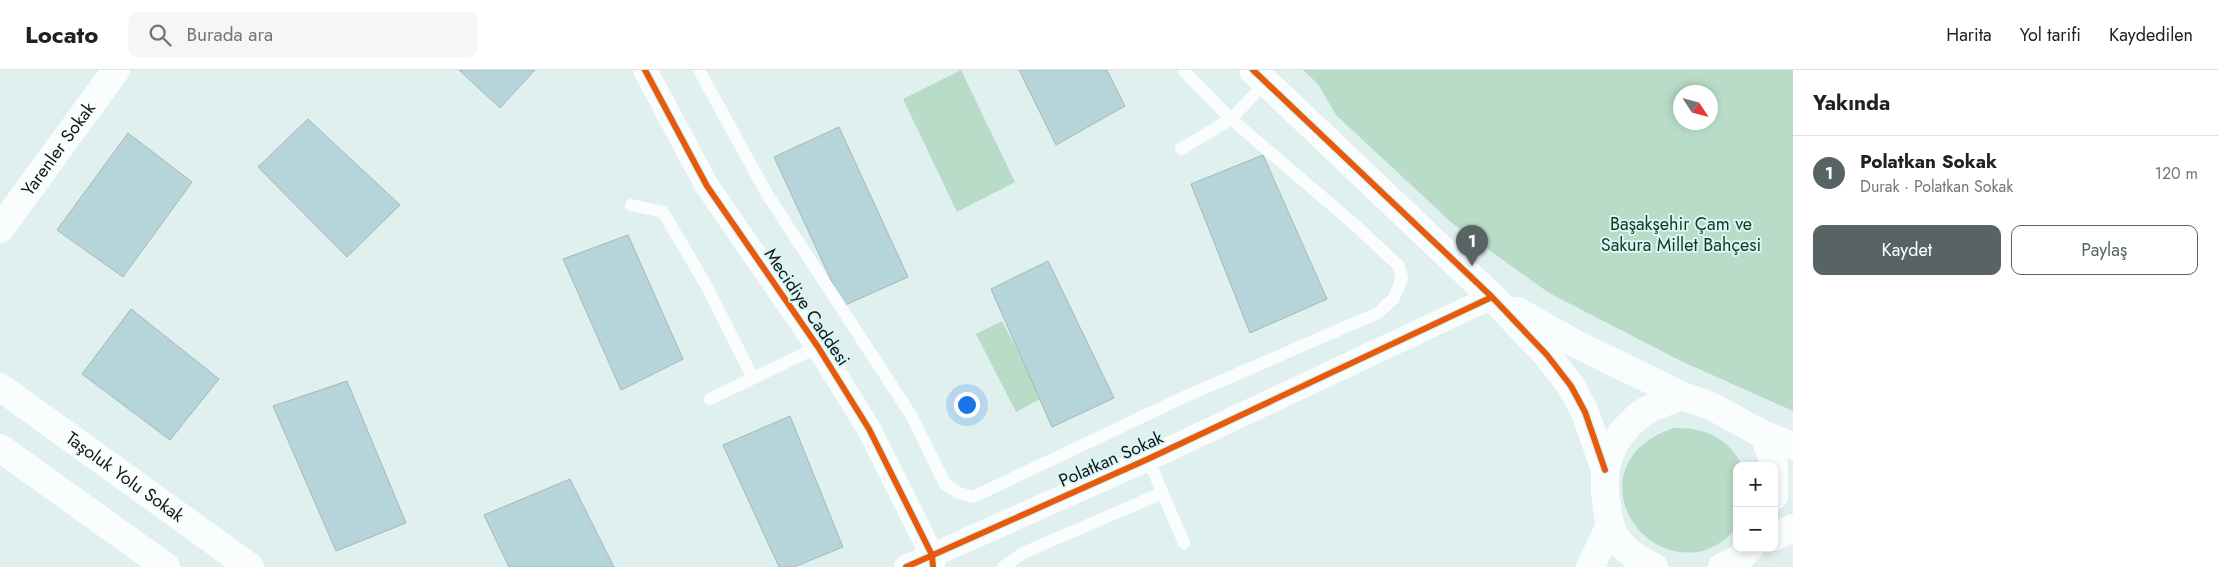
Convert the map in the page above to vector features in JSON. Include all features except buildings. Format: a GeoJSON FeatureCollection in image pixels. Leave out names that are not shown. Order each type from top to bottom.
{"type":"FeatureCollection","features":[{"type":"Feature","properties":{"kind":"street","name":"Yarenler Sokak"},"geometry":{"type":"LineString","coordinates":[[0,229],[116,70]]}},
{"type":"Feature","properties":{"kind":"street","name":"Mecidiye Caddesi"},"geometry":{"type":"LineString","coordinates":[[644,70],[707,186],[818,347],[869,429],[933,561]]}},
{"type":"Feature","properties":{"kind":"street"},"geometry":{"type":"LineString","coordinates":[[1260,76],[1492,297],[1548,355],[1571,386],[1585,412],[1605,470]]}},
{"type":"Feature","properties":{"kind":"street"},"geometry":{"type":"LineString","coordinates":[[1492,297],[1574,343],[1683,396],[1711,406],[1764,435],[1793,446]]}},
{"type":"Feature","properties":{"kind":"street","name":"Polatkan Sokak"},"geometry":{"type":"LineString","coordinates":[[906,567],[933,561],[1492,297]]}},
{"type":"Feature","properties":{"kind":"street","name":"Taşoluk Yolu Sokak"},"geometry":{"type":"LineString","coordinates":[[0,387],[250,567]]}},
{"type":"Feature","properties":{"kind":"street"},"geometry":{"type":"LineString","coordinates":[[1654,567],[1639,559],[1621,544],[1610,526],[1603,488],[1605,470],[1613,445],[1626,427],[1643,412],[1683,396]]}},
{"type":"Feature","properties":{"kind":"street"},"geometry":{"type":"LineString","coordinates":[[1764,435],[1773,462]]}},
{"type":"Feature","properties":{"kind":"street"},"geometry":{"type":"LineString","coordinates":[[0,448],[166,567]]}},
{"type":"Feature","properties":{"kind":"street"},"geometry":{"type":"LineString","coordinates":[[1590,567],[1610,526]]}},
{"type":"Feature","properties":{"kind":"street"},"geometry":{"type":"LineString","coordinates":[[1778,535],[1793,528]]}},
{"type":"Feature","properties":{"kind":"street"},"geometry":{"type":"LineString","coordinates":[[1722,567],[1737,560],[1746,552]]}},
{"type":"Feature","properties":{"kind":"lane"},"geometry":{"type":"LineString","coordinates":[[699,70],[767,194],[911,415],[945,484],[959,494],[973,497],[1184,397],[1378,313],[1394,298],[1402,278],[1399,266],[1355,225],[1231,119],[1183,70]]}},
{"type":"Feature","properties":{"kind":"lane"},"geometry":{"type":"LineString","coordinates":[[1181,149],[1231,119],[1260,76]]}},
{"type":"Feature","properties":{"kind":"lane"},"geometry":{"type":"LineString","coordinates":[[631,205],[663,212],[706,285],[753,378]]}},
{"type":"Feature","properties":{"kind":"lane"},"geometry":{"type":"LineString","coordinates":[[710,399],[818,347]]}},
{"type":"Feature","properties":{"kind":"lane"},"geometry":{"type":"LineString","coordinates":[[1148,459],[1184,544]]}},
{"type":"Feature","properties":{"kind":"lane"},"geometry":{"type":"LineString","coordinates":[[1003,567],[1023,553],[1162,493]]}},
{"type":"Feature","properties":{"kind":"green space"},"geometry":{"type":"Polygon","coordinates":[[[961,70],[1015,182],[957,212],[903,99],[961,70]]]}},
{"type":"Feature","properties":{"kind":"green space","name":"Başakşehir Çam ve Sakura Millet Bahçesi"},"geometry":{"type":"Polygon","coordinates":[[[1303,70],[1793,70],[1793,411],[1681,361],[1549,293],[1453,224],[1336,115],[1318,84],[1303,70]]]}},
{"type":"Feature","properties":{"kind":"green space"},"geometry":{"type":"Polygon","coordinates":[[[1002,321],[1042,398],[1016,412],[976,334],[1002,321]]]}},
{"type":"Feature","properties":{"kind":"green space"},"geometry":{"type":"Polygon","coordinates":[[[1674,428],[1685,428],[1706,432],[1715,436],[1723,441],[1737,456],[1741,462],[1733,462],[1733,532],[1722,542],[1703,551],[1677,552],[1654,543],[1637,527],[1626,507],[1622,485],[1628,463],[1645,443],[1674,428]]]}},
{"type":"Feature","properties":{"kind":"cycle path"},"geometry":{"type":"LineString","coordinates":[[645,70],[707,186],[818,347],[869,429],[932,555],[933,567]]}},
{"type":"Feature","properties":{"kind":"cycle path"},"geometry":{"type":"LineString","coordinates":[[1253,70],[1492,297],[1547,355],[1571,386],[1585,412],[1605,470]]}},
{"type":"Feature","properties":{"kind":"cycle path"},"geometry":{"type":"LineString","coordinates":[[906,567],[1148,459],[1492,297]]}},
{"type":"Feature","properties":{"kind":"place","name":"Polatkan Sokak"},"geometry":{"type":"Point","coordinates":[1472,266]}}]}
